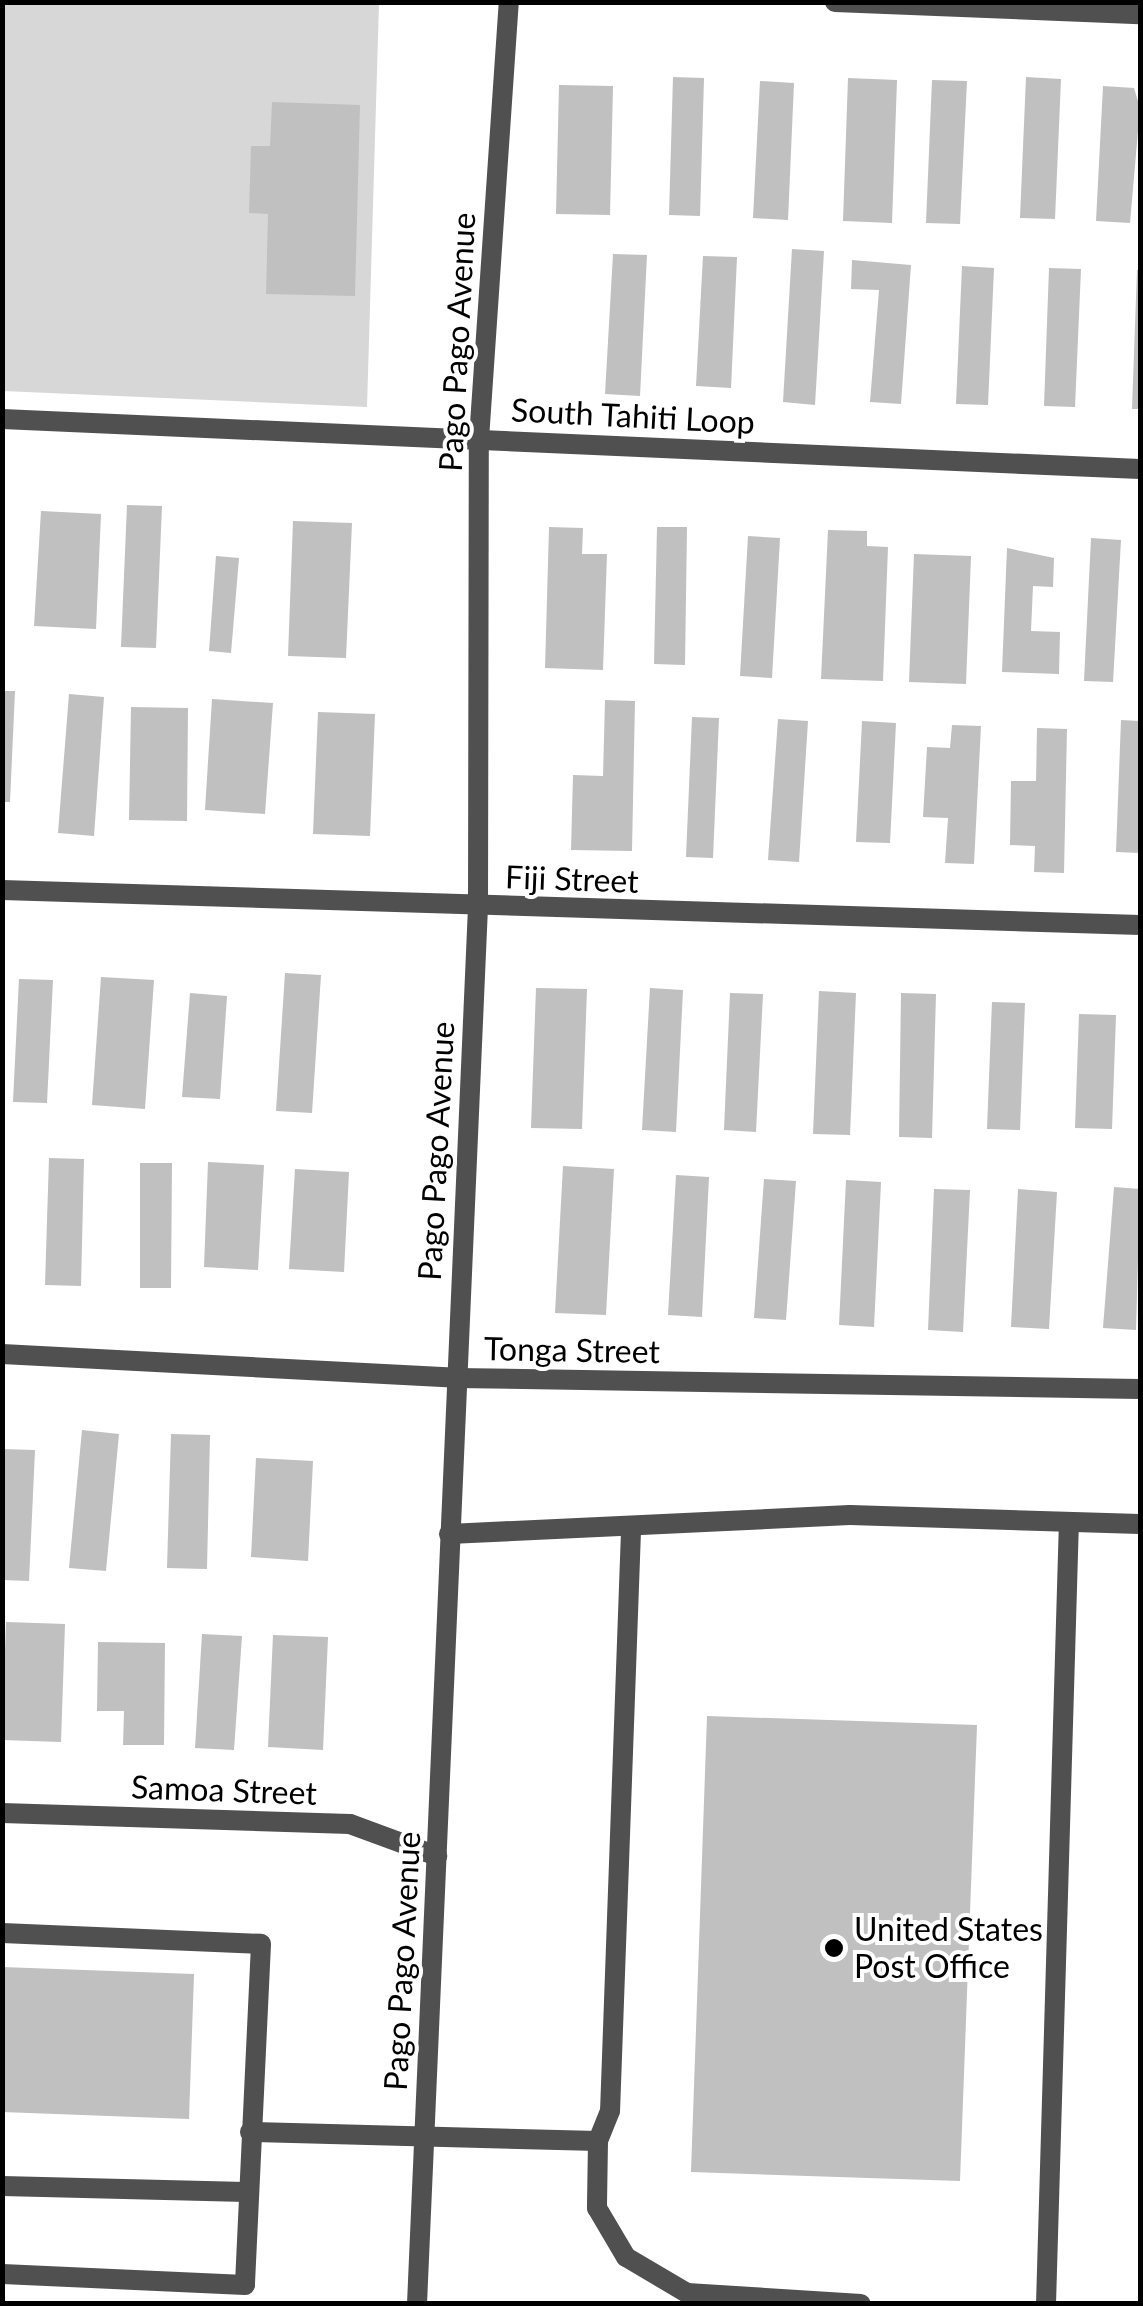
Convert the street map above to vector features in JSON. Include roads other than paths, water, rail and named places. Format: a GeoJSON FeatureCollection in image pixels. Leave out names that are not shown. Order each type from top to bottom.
{"type":"FeatureCollection","features":[{"type":"Feature","properties":{"kind":"street","name":"Pago Pago Avenue"},"geometry":{"type":"LineString","coordinates":[[417,2304],[478,906],[478,439],[508,2]]}},
{"type":"Feature","properties":{"kind":"street"},"geometry":{"type":"LineString","coordinates":[[835,2],[1140,14]]}},
{"type":"Feature","properties":{"kind":"street","name":"South Tahiti Loop"},"geometry":{"type":"LineString","coordinates":[[2,419],[1140,470]]}},
{"type":"Feature","properties":{"kind":"street","name":"Fiji Street"},"geometry":{"type":"LineString","coordinates":[[2,890],[1140,925]]}},
{"type":"Feature","properties":{"kind":"street","name":"Tonga Street"},"geometry":{"type":"LineString","coordinates":[[2,1354],[456,1378],[1140,1389]]}},
{"type":"Feature","properties":{"kind":"street"},"geometry":{"type":"LineString","coordinates":[[450,1534],[631,1530],[850,1515],[1140,1524]]}},
{"type":"Feature","properties":{"kind":"street"},"geometry":{"type":"LineString","coordinates":[[1046,2304],[1069,1522]]}},
{"type":"Feature","properties":{"kind":"street"},"geometry":{"type":"LineString","coordinates":[[631,1530],[610,2111],[598,2142],[597,2208],[626,2257],[687,2292],[861,2304]]}},
{"type":"Feature","properties":{"kind":"street","name":"Samoa Street"},"geometry":{"type":"LineString","coordinates":[[2,1813],[350,1824],[438,1856]]}},
{"type":"Feature","properties":{"kind":"street"},"geometry":{"type":"LineString","coordinates":[[2,1934],[261,1944],[246,2192],[245,2284],[2,2274]]}},
{"type":"Feature","properties":{"kind":"street"},"geometry":{"type":"LineString","coordinates":[[250,2132],[598,2142]]}},
{"type":"Feature","properties":{"kind":"street"},"geometry":{"type":"LineString","coordinates":[[2,2186],[246,2192]]}},
{"type":"Feature","properties":{"kind":"place","name":"United States Post Office"},"geometry":{"type":"Point","coordinates":[834,1948]}}]}
